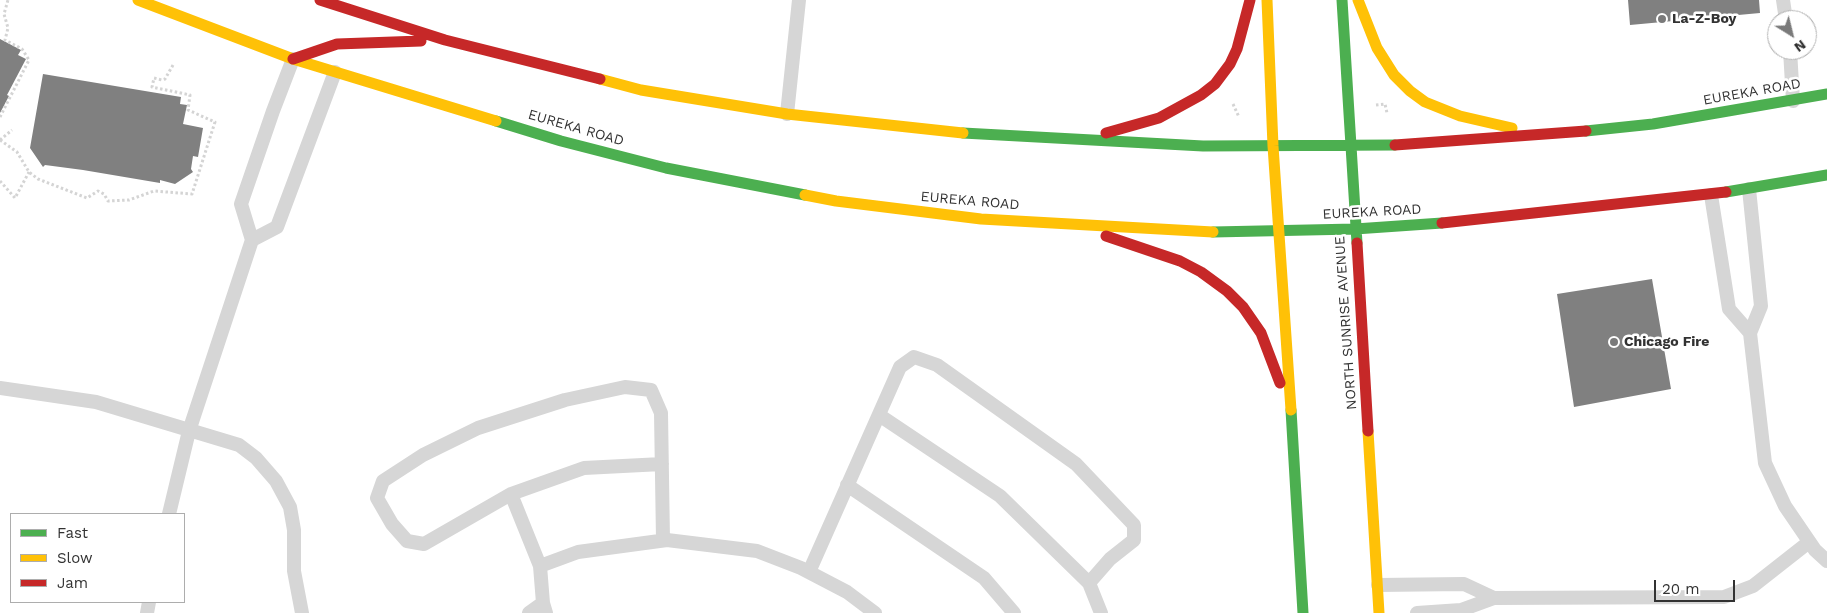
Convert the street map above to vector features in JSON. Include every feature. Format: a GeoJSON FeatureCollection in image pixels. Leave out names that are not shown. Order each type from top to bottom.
{"type":"FeatureCollection","features":[{"type":"Feature","properties":{"kind":"main road","name":"EUREKA ROAD"},"geometry":{"type":"LineString","coordinates":[[138,0],[293,59],[561,141],[666,168],[836,201],[981,219],[1062,222],[1224,233],[1355,229],[1420,225],[1711,194],[1827,175]]}},
{"type":"Feature","properties":{"kind":"main road","name":"EUREKA ROAD"},"geometry":{"type":"LineString","coordinates":[[320,0],[445,40],[641,90],[786,114],[937,132],[1055,140],[1203,146],[1351,146],[1558,134],[1654,124],[1827,94]]}},
{"type":"Feature","properties":{"kind":"main road"},"geometry":{"type":"LineString","coordinates":[[1055,140],[1103,133],[1139,125],[1159,118],[1201,95],[1215,84],[1230,64],[1244,26],[1250,0]]}},
{"type":"Feature","properties":{"kind":"main road"},"geometry":{"type":"LineString","coordinates":[[1267,0],[1273,146],[1303,613]]}},
{"type":"Feature","properties":{"kind":"main road","name":"NORTH SUNRISE AVENUE"},"geometry":{"type":"LineString","coordinates":[[1342,0],[1379,613]]}},
{"type":"Feature","properties":{"kind":"main road"},"geometry":{"type":"LineString","coordinates":[[1358,0],[1370,33],[1382,58],[1394,75],[1416,96],[1460,116],[1558,134]]}},
{"type":"Feature","properties":{"kind":"main road"},"geometry":{"type":"LineString","coordinates":[[293,59],[337,44],[445,40]]}},
{"type":"Feature","properties":{"kind":"main road"},"geometry":{"type":"LineString","coordinates":[[1062,222],[1180,261],[1201,272],[1226,291],[1252,319],[1270,352],[1280,382],[1292,436]]}},
{"type":"Feature","properties":{"kind":"lane"},"geometry":{"type":"LineString","coordinates":[[786,114],[799,0]]}},
{"type":"Feature","properties":{"kind":"lane"},"geometry":{"type":"LineString","coordinates":[[169,513],[190,431],[252,240],[241,204],[273,110],[293,59]]}},
{"type":"Feature","properties":{"kind":"lane"},"geometry":{"type":"LineString","coordinates":[[1791,60],[1793,101]]}},
{"type":"Feature","properties":{"kind":"lane"},"geometry":{"type":"LineString","coordinates":[[252,240],[277,227],[335,72]]}},
{"type":"Feature","properties":{"kind":"lane"},"geometry":{"type":"LineString","coordinates":[[1749,189],[1761,306],[1750,333],[1765,462],[1785,506],[1809,542],[1827,561]]}},
{"type":"Feature","properties":{"kind":"lane"},"geometry":{"type":"LineString","coordinates":[[1711,194],[1729,309],[1750,333]]}},
{"type":"Feature","properties":{"kind":"lane"},"geometry":{"type":"LineString","coordinates":[[809,572],[900,368],[914,357],[937,365],[1076,464],[1134,524],[1134,540],[1110,560],[1089,583]]}},
{"type":"Feature","properties":{"kind":"lane"},"geometry":{"type":"LineString","coordinates":[[662,464],[584,468],[511,494],[424,544],[407,542],[392,524],[377,498],[383,481],[423,455],[478,428],[566,400],[625,387],[650,390],[661,413],[662,464],[663,540]]}},
{"type":"Feature","properties":{"kind":"lane"},"geometry":{"type":"LineString","coordinates":[[0,388],[96,402],[239,445],[256,458],[276,481],[290,507],[294,530],[294,571],[302,613]]}},
{"type":"Feature","properties":{"kind":"lane"},"geometry":{"type":"LineString","coordinates":[[878,415],[1000,496],[1089,583],[1102,613]]}},
{"type":"Feature","properties":{"kind":"lane"},"geometry":{"type":"LineString","coordinates":[[848,485],[984,578],[1014,613]]}},
{"type":"Feature","properties":{"kind":"lane"},"geometry":{"type":"LineString","coordinates":[[511,494],[540,566],[545,608],[529,613]]}},
{"type":"Feature","properties":{"kind":"lane"},"geometry":{"type":"LineString","coordinates":[[540,566],[578,552],[663,540],[757,551],[809,572],[847,592],[875,613]]}},
{"type":"Feature","properties":{"kind":"lane"},"geometry":{"type":"LineString","coordinates":[[1418,613],[1461,610],[1494,598],[1724,597],[1753,586],[1809,542]]}},
{"type":"Feature","properties":{"kind":"lane"},"geometry":{"type":"LineString","coordinates":[[1378,584],[1464,584],[1494,598]]}},
{"type":"Feature","properties":{"kind":"path"},"geometry":{"type":"LineString","coordinates":[[5,40],[8,28],[4,14],[8,0]]}},
{"type":"Feature","properties":{"kind":"path"},"geometry":{"type":"LineString","coordinates":[[0,37],[22,49],[29,60],[0,117]]}},
{"type":"Feature","properties":{"kind":"path"},"geometry":{"type":"LineString","coordinates":[[12,130],[0,140],[17,152],[29,172],[38,179],[87,198],[94,192],[101,192],[108,201],[129,200],[154,191],[192,194],[215,122],[188,110],[190,95],[152,87],[154,78],[165,79],[173,65]]}},
{"type":"Feature","properties":{"kind":"path"},"geometry":{"type":"LineString","coordinates":[[1236,108],[1244,107]]}},
{"type":"Feature","properties":{"kind":"path"},"geometry":{"type":"LineString","coordinates":[[0,181],[15,198],[29,172]]}},
{"type":"Feature","properties":{"kind":"building","name":"La-Z-Boy"},"geometry":{"type":"Polygon","coordinates":[[[1628,0],[1759,0],[1760,13],[1630,25],[1628,0]]]}},
{"type":"Feature","properties":{"kind":"building"},"geometry":{"type":"Polygon","coordinates":[[[0,39],[21,50],[18,55],[26,59],[7,95],[9,96],[0,113],[0,39]]]}},
{"type":"Feature","properties":{"kind":"building"},"geometry":{"type":"Polygon","coordinates":[[[43,74],[181,97],[180,104],[187,105],[183,124],[203,128],[198,157],[193,156],[191,169],[193,172],[175,184],[160,180],[160,183],[45,165],[43,167],[30,148],[43,74]]]}},
{"type":"Feature","properties":{"kind":"building","name":"Chicago Fire"},"geometry":{"type":"Polygon","coordinates":[[[1652,279],[1671,389],[1574,407],[1557,294],[1652,279]]]}},
{"type":"Feature","properties":{"kind":"traffic: fast"},"geometry":{"type":"LineString","coordinates":[[1342,0],[1357,243]]}},
{"type":"Feature","properties":{"kind":"traffic: fast"},"geometry":{"type":"LineString","coordinates":[[1586,131],[1653,124],[1827,94]]}},
{"type":"Feature","properties":{"kind":"traffic: fast"},"geometry":{"type":"LineString","coordinates":[[496,121],[561,141],[666,168],[805,195]]}},
{"type":"Feature","properties":{"kind":"traffic: fast"},"geometry":{"type":"LineString","coordinates":[[963,133],[1203,146],[1395,145]]}},
{"type":"Feature","properties":{"kind":"traffic: fast"},"geometry":{"type":"LineString","coordinates":[[1726,192],[1827,175]]}},
{"type":"Feature","properties":{"kind":"traffic: fast"},"geometry":{"type":"LineString","coordinates":[[1213,232],[1355,229],[1442,223]]}},
{"type":"Feature","properties":{"kind":"traffic: fast"},"geometry":{"type":"LineString","coordinates":[[1291,410],[1303,613]]}},
{"type":"Feature","properties":{"kind":"traffic: slow"},"geometry":{"type":"LineString","coordinates":[[138,0],[293,59],[496,121]]}},
{"type":"Feature","properties":{"kind":"traffic: slow"},"geometry":{"type":"LineString","coordinates":[[1267,0],[1273,146],[1291,410]]}},
{"type":"Feature","properties":{"kind":"traffic: slow"},"geometry":{"type":"LineString","coordinates":[[1358,0],[1377,48],[1394,75],[1410,91],[1425,102],[1460,116],[1512,128]]}},
{"type":"Feature","properties":{"kind":"traffic: slow"},"geometry":{"type":"LineString","coordinates":[[600,79],[641,90],[787,114],[963,133]]}},
{"type":"Feature","properties":{"kind":"traffic: slow"},"geometry":{"type":"LineString","coordinates":[[805,195],[836,201],[981,219],[1213,232]]}},
{"type":"Feature","properties":{"kind":"traffic: slow"},"geometry":{"type":"LineString","coordinates":[[1368,431],[1379,613]]}},
{"type":"Feature","properties":{"kind":"traffic: jam"},"geometry":{"type":"LineString","coordinates":[[320,0],[445,40],[600,79]]}},
{"type":"Feature","properties":{"kind":"traffic: jam"},"geometry":{"type":"LineString","coordinates":[[1106,133],[1159,118],[1201,95],[1215,84],[1230,64],[1237,49],[1250,0]]}},
{"type":"Feature","properties":{"kind":"traffic: jam"},"geometry":{"type":"LineString","coordinates":[[293,59],[337,44],[421,41]]}},
{"type":"Feature","properties":{"kind":"traffic: jam"},"geometry":{"type":"LineString","coordinates":[[1395,145],[1586,131]]}},
{"type":"Feature","properties":{"kind":"traffic: jam"},"geometry":{"type":"LineString","coordinates":[[1442,223],[1726,192]]}},
{"type":"Feature","properties":{"kind":"traffic: jam"},"geometry":{"type":"LineString","coordinates":[[1106,236],[1180,261],[1201,272],[1227,291],[1243,307],[1261,333],[1280,383]]}},
{"type":"Feature","properties":{"kind":"traffic: jam"},"geometry":{"type":"LineString","coordinates":[[1357,243],[1368,431]]}},
{"type":"Feature","properties":{"kind":"place","name":"La-Z-Boy"},"geometry":{"type":"Point","coordinates":[1662,19]}},
{"type":"Feature","properties":{"kind":"place","name":"Chicago Fire"},"geometry":{"type":"Point","coordinates":[1614,342]}}]}
